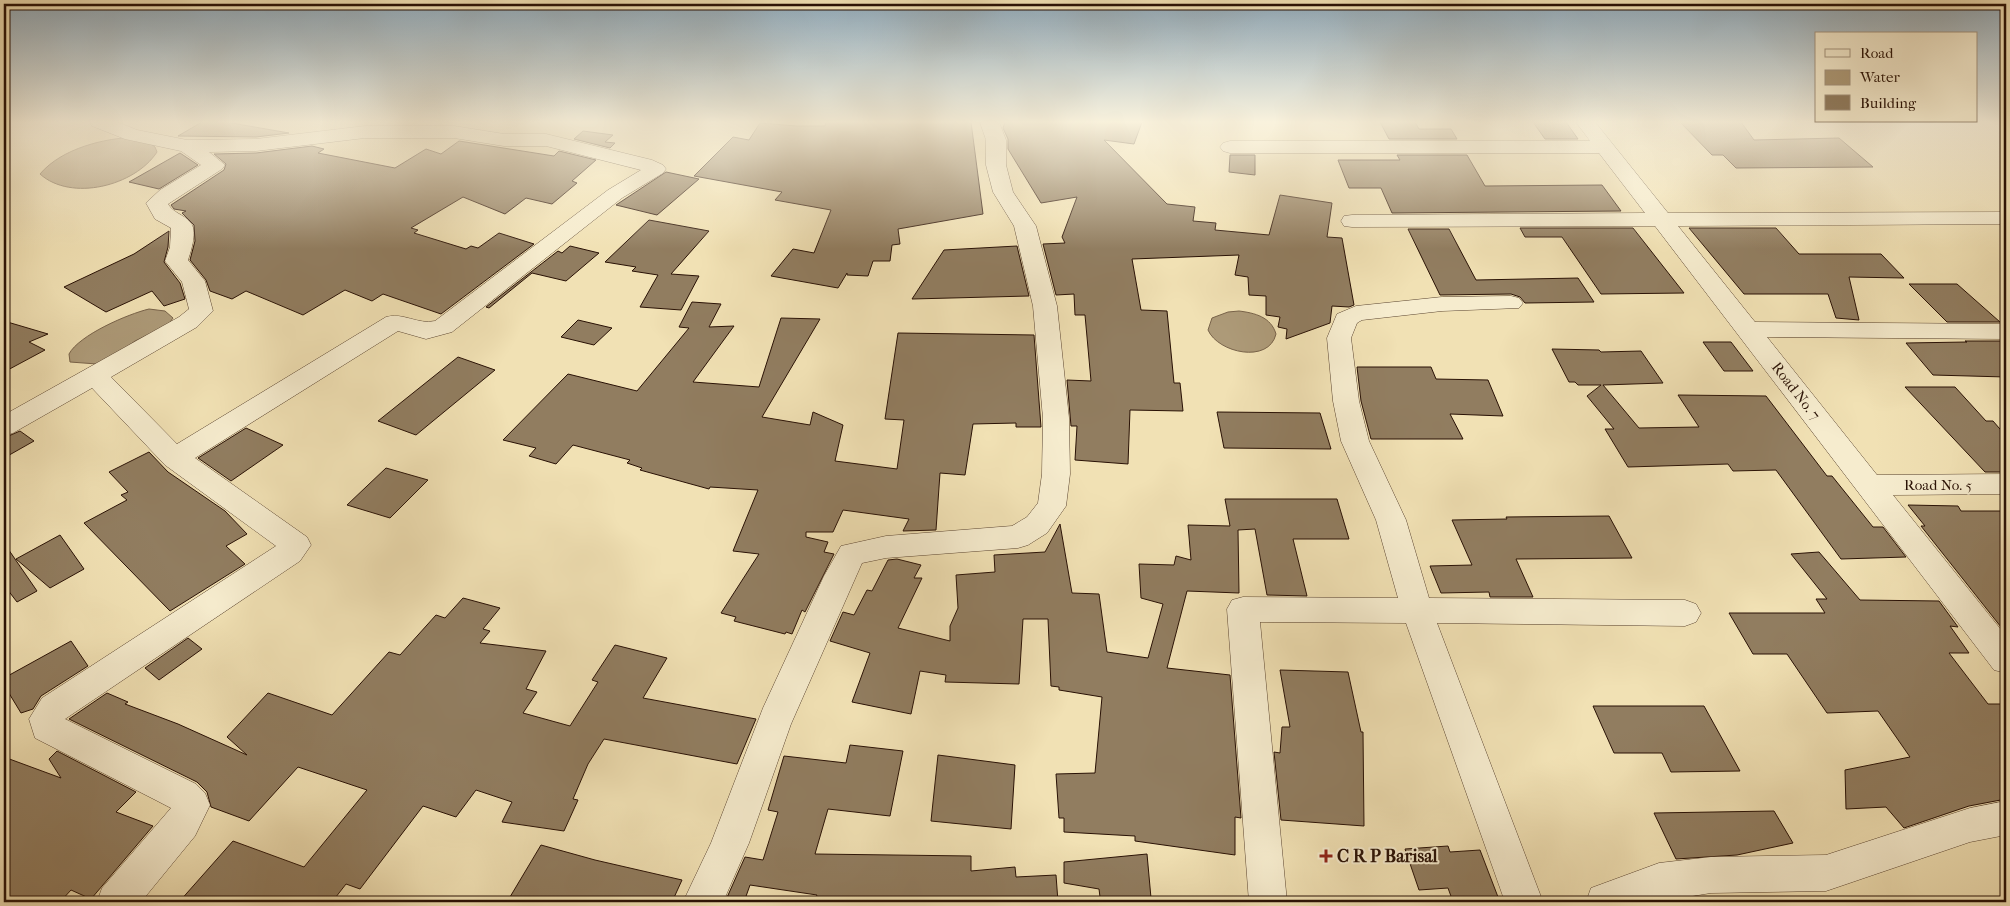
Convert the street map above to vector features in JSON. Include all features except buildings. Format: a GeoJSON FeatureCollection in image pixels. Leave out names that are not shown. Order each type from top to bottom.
{"type":"FeatureCollection","features":[{"type":"Feature","properties":{"kind":"street"},"geometry":{"type":"LineString","coordinates":[[4,427],[188,322],[201,311],[193,281],[176,261],[181,247],[182,226],[163,214],[157,204],[167,194],[213,164]]}},
{"type":"Feature","properties":{"kind":"street"},"geometry":{"type":"LineString","coordinates":[[175,458],[395,322],[426,331],[443,327],[615,194],[656,169],[646,164]]}},
{"type":"Feature","properties":{"kind":"street"},"geometry":{"type":"LineString","coordinates":[[702,902],[738,825],[794,672],[822,615],[840,569],[852,554],[886,547],[1018,537],[1037,525],[1052,506],[1056,474],[1056,418],[1045,306],[1025,226],[1003,192],[996,164]]}},
{"type":"Feature","properties":{"kind":"street","name":"Road No. 7"},"geometry":{"type":"LineString","coordinates":[[1618,164],[2006,660]]}},
{"type":"Feature","properties":{"kind":"street"},"geometry":{"type":"LineString","coordinates":[[1352,221],[2006,218]]}},
{"type":"Feature","properties":{"kind":"street"},"geometry":{"type":"LineString","coordinates":[[1511,303],[1442,304],[1356,313],[1346,319],[1339,338],[1346,401],[1355,441],[1391,520],[1417,611],[1524,902]]}},
{"type":"Feature","properties":{"kind":"street"},"geometry":{"type":"LineString","coordinates":[[1746,329],[2006,332]]}},
{"type":"Feature","properties":{"kind":"street"},"geometry":{"type":"LineString","coordinates":[[96,376],[175,458],[291,539],[296,545],[289,553],[54,708],[46,719],[48,727],[183,796],[192,806],[182,824],[116,902]]}},
{"type":"Feature","properties":{"kind":"street","name":"Road No. 5"},"geometry":{"type":"LineString","coordinates":[[1869,486],[2006,484]]}},
{"type":"Feature","properties":{"kind":"street"},"geometry":{"type":"LineString","coordinates":[[1268,902],[1242,609],[1684,613]]}},
{"type":"Feature","properties":{"kind":"street"},"geometry":{"type":"LineString","coordinates":[[1604,902],[1659,882],[1711,876],[1826,873],[1970,825],[2006,818]]}},
{"type":"Feature","properties":{"kind":"water"},"geometry":{"type":"Polygon","coordinates":[[[147,164],[134,174],[118,181],[102,186],[85,188],[68,187],[53,182],[40,174],[49,165],[147,164]]]}},
{"type":"Feature","properties":{"kind":"water"},"geometry":{"type":"Polygon","coordinates":[[[149,309],[165,311],[173,318],[168,325],[135,341],[112,358],[97,364],[70,362],[69,354],[74,347],[93,333],[117,320],[149,309]]]}},
{"type":"Feature","properties":{"kind":"water"},"geometry":{"type":"Polygon","coordinates":[[[1239,311],[1262,317],[1274,328],[1276,334],[1271,343],[1264,349],[1254,352],[1243,352],[1232,349],[1222,345],[1208,330],[1212,318],[1228,312],[1239,311]]]}},
{"type":"Feature","properties":{"kind":"place","name":"C R P Barisal"},"geometry":{"type":"Point","coordinates":[1326,856]}}]}
